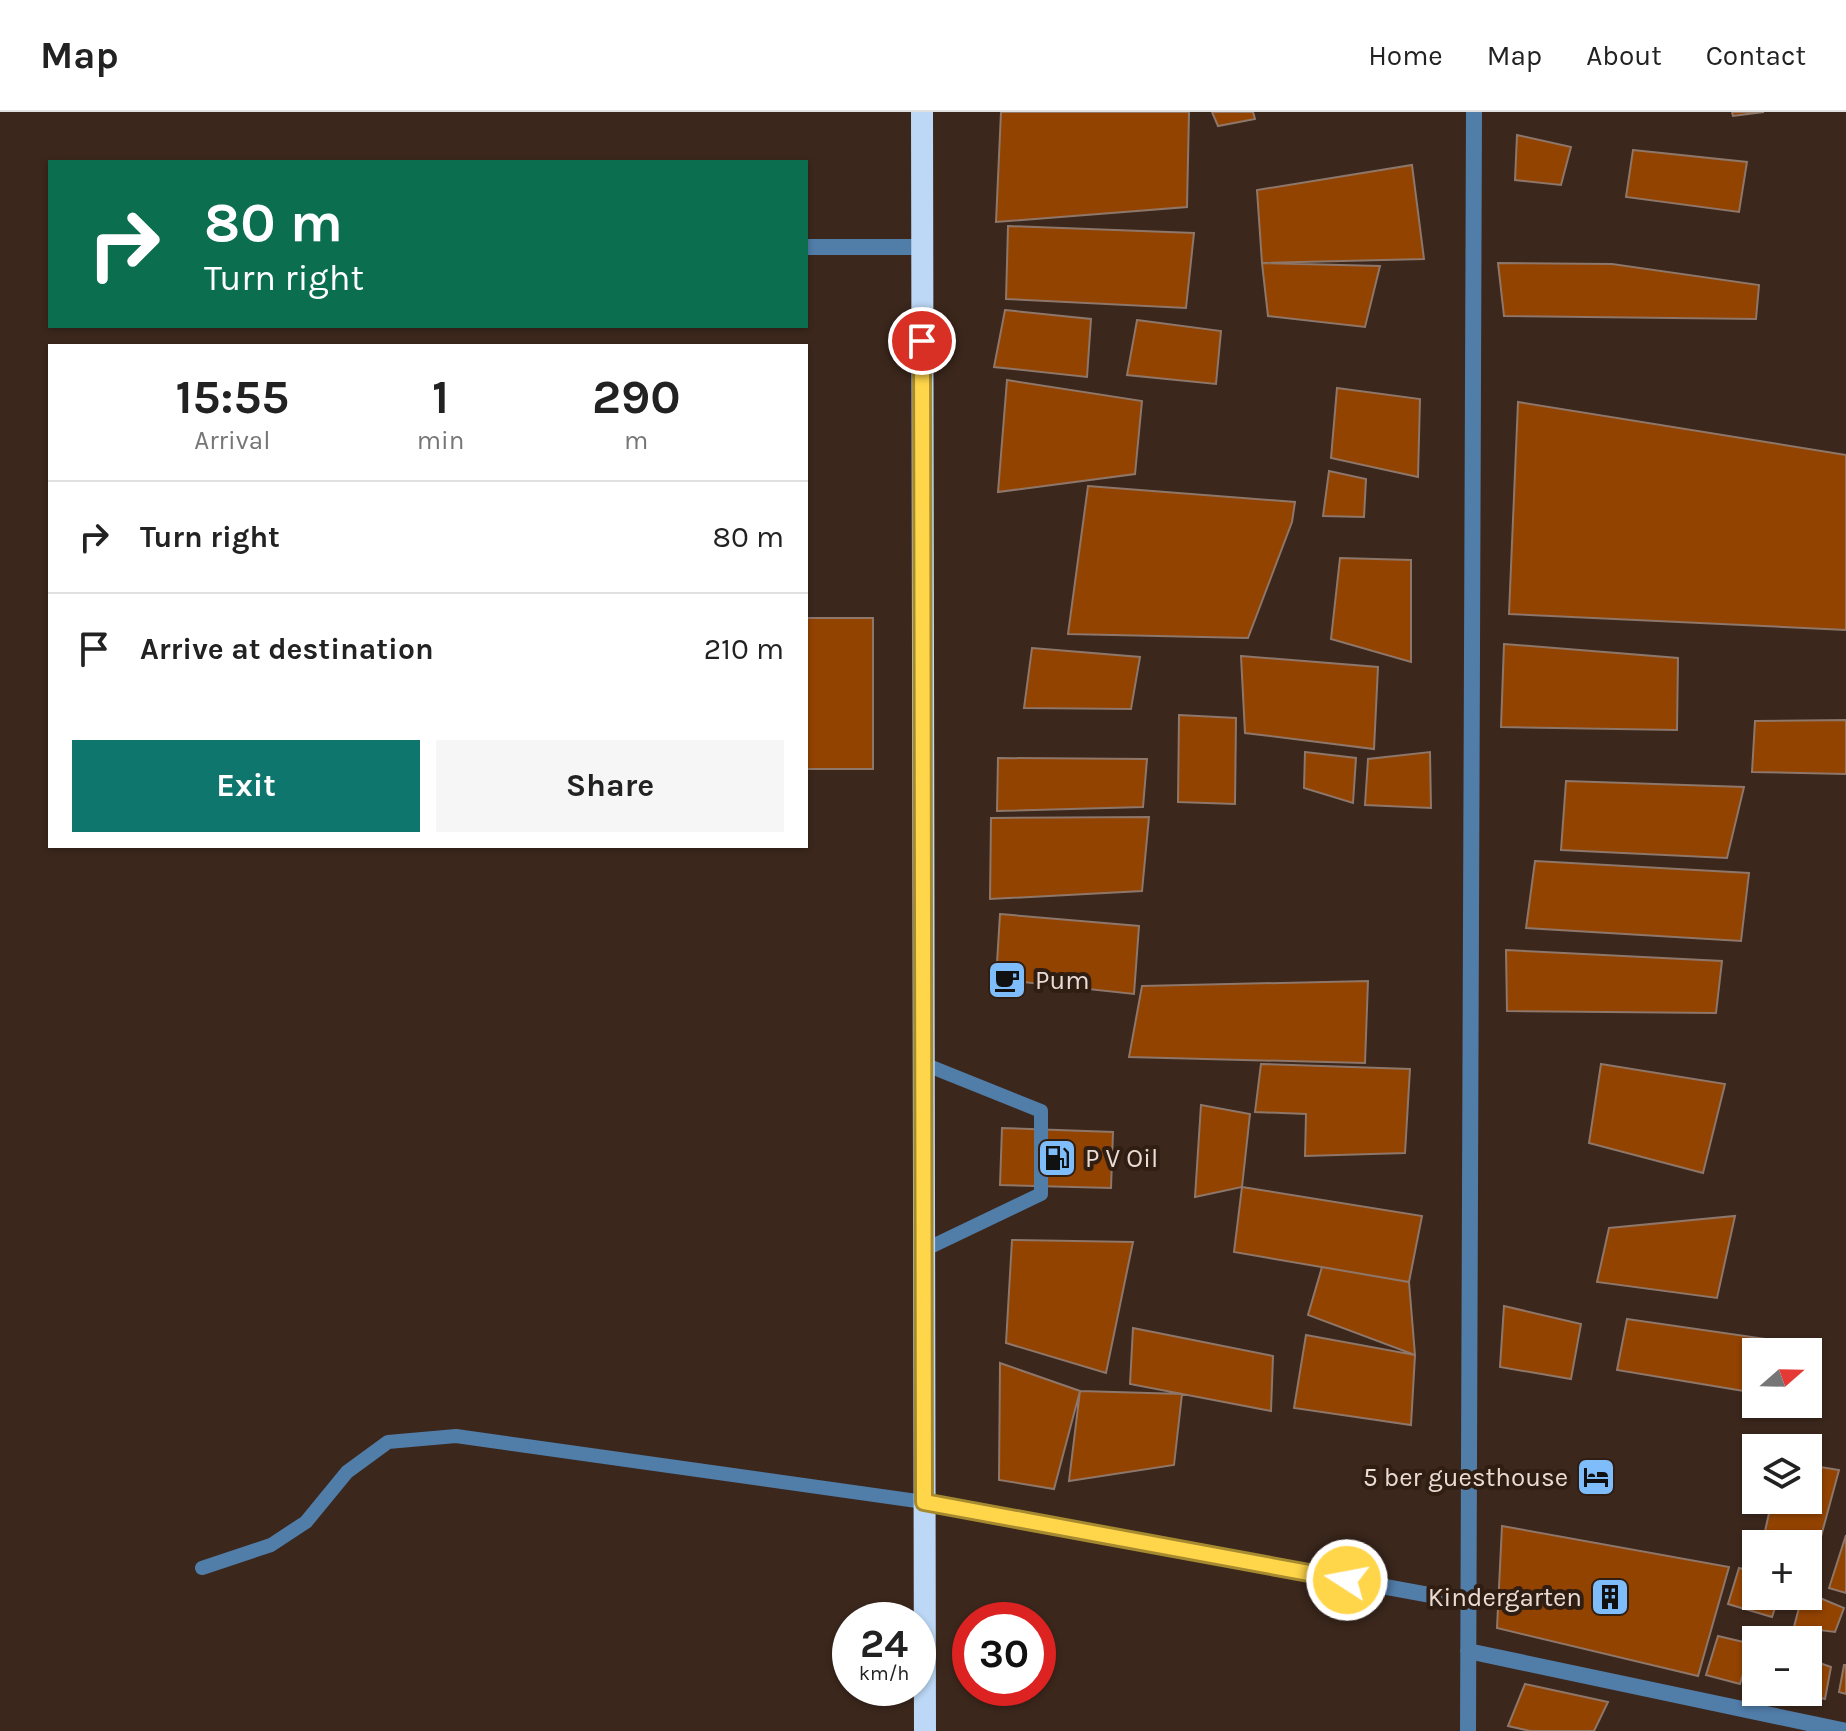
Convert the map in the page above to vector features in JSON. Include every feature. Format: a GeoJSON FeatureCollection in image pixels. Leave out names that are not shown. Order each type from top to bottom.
{"type":"FeatureCollection","features":[{"type":"Feature","properties":{"kind":"highway"},"geometry":{"type":"LineString","coordinates":[[922,112],[925,1731]]}},
{"type":"Feature","properties":{"kind":"street"},"geometry":{"type":"LineString","coordinates":[[1468,1731],[1474,112]]}},
{"type":"Feature","properties":{"kind":"street"},"geometry":{"type":"LineString","coordinates":[[808,247],[922,247]]}},
{"type":"Feature","properties":{"kind":"street"},"geometry":{"type":"LineString","coordinates":[[924,1502],[1468,1602]]}},
{"type":"Feature","properties":{"kind":"street"},"geometry":{"type":"LineString","coordinates":[[1468,1651],[1846,1731]]}},
{"type":"Feature","properties":{"kind":"lane"},"geometry":{"type":"LineString","coordinates":[[924,1064],[1041,1111],[1041,1194],[924,1250]]}},
{"type":"Feature","properties":{"kind":"lane"},"geometry":{"type":"LineString","coordinates":[[202,1568],[271,1545],[306,1522],[347,1472],[388,1442],[456,1436],[924,1502]]}},
{"type":"Feature","properties":{"kind":"building"},"geometry":{"type":"Polygon","coordinates":[[[1001,112],[1189,112],[1187,207],[996,222],[1001,112]]]}},
{"type":"Feature","properties":{"kind":"building"},"geometry":{"type":"Polygon","coordinates":[[[1212,112],[1253,112],[1255,119],[1218,126],[1212,112]]]}},
{"type":"Feature","properties":{"kind":"building"},"geometry":{"type":"Polygon","coordinates":[[[1732,112],[1764,112],[1733,116],[1732,112]]]}},
{"type":"Feature","properties":{"kind":"building"},"geometry":{"type":"Polygon","coordinates":[[[1517,135],[1571,147],[1561,185],[1515,180],[1517,135]]]}},
{"type":"Feature","properties":{"kind":"building"},"geometry":{"type":"Polygon","coordinates":[[[1633,150],[1747,162],[1739,212],[1626,197],[1633,150]]]}},
{"type":"Feature","properties":{"kind":"building"},"geometry":{"type":"Polygon","coordinates":[[[1412,165],[1424,259],[1262,263],[1257,190],[1412,165]]]}},
{"type":"Feature","properties":{"kind":"building"},"geometry":{"type":"Polygon","coordinates":[[[1008,226],[1194,233],[1186,308],[1006,299],[1008,226]]]}},
{"type":"Feature","properties":{"kind":"building"},"geometry":{"type":"Polygon","coordinates":[[[1262,263],[1380,266],[1365,327],[1268,316],[1262,263]]]}},
{"type":"Feature","properties":{"kind":"building"},"geometry":{"type":"Polygon","coordinates":[[[1498,263],[1612,264],[1759,285],[1756,319],[1504,316],[1498,263]]]}},
{"type":"Feature","properties":{"kind":"building"},"geometry":{"type":"Polygon","coordinates":[[[1005,310],[1091,319],[1087,377],[994,367],[1005,310]]]}},
{"type":"Feature","properties":{"kind":"building"},"geometry":{"type":"Polygon","coordinates":[[[1137,320],[1221,331],[1216,384],[1127,375],[1137,320]]]}},
{"type":"Feature","properties":{"kind":"building"},"geometry":{"type":"Polygon","coordinates":[[[1007,380],[1142,401],[1135,474],[998,492],[1007,380]]]}},
{"type":"Feature","properties":{"kind":"building"},"geometry":{"type":"Polygon","coordinates":[[[1337,388],[1420,399],[1418,477],[1331,458],[1337,388]]]}},
{"type":"Feature","properties":{"kind":"building"},"geometry":{"type":"Polygon","coordinates":[[[1518,402],[1846,455],[1846,630],[1509,614],[1518,402]]]}},
{"type":"Feature","properties":{"kind":"building"},"geometry":{"type":"Polygon","coordinates":[[[1329,471],[1366,479],[1364,517],[1323,516],[1329,471]]]}},
{"type":"Feature","properties":{"kind":"building"},"geometry":{"type":"Polygon","coordinates":[[[1088,486],[1295,502],[1292,522],[1248,638],[1068,634],[1088,486]]]}},
{"type":"Feature","properties":{"kind":"building"},"geometry":{"type":"Polygon","coordinates":[[[1340,558],[1411,560],[1411,662],[1331,639],[1340,558]]]}},
{"type":"Feature","properties":{"kind":"building"},"geometry":{"type":"Polygon","coordinates":[[[808,618],[873,618],[873,769],[808,769],[808,618]]]}},
{"type":"Feature","properties":{"kind":"building"},"geometry":{"type":"Polygon","coordinates":[[[1504,644],[1678,658],[1677,730],[1501,727],[1504,644]]]}},
{"type":"Feature","properties":{"kind":"building"},"geometry":{"type":"Polygon","coordinates":[[[1032,648],[1140,657],[1131,709],[1024,708],[1032,648]]]}},
{"type":"Feature","properties":{"kind":"building"},"geometry":{"type":"Polygon","coordinates":[[[1241,656],[1378,667],[1374,749],[1245,733],[1241,656]]]}},
{"type":"Feature","properties":{"kind":"building"},"geometry":{"type":"Polygon","coordinates":[[[1179,715],[1236,718],[1235,804],[1178,802],[1179,715]]]}},
{"type":"Feature","properties":{"kind":"building"},"geometry":{"type":"Polygon","coordinates":[[[1846,720],[1846,774],[1752,772],[1755,721],[1846,720]]]}},
{"type":"Feature","properties":{"kind":"building"},"geometry":{"type":"Polygon","coordinates":[[[1305,752],[1356,758],[1353,803],[1304,788],[1305,752]]]}},
{"type":"Feature","properties":{"kind":"building"},"geometry":{"type":"Polygon","coordinates":[[[1430,752],[1431,808],[1365,805],[1368,759],[1430,752]]]}},
{"type":"Feature","properties":{"kind":"building"},"geometry":{"type":"Polygon","coordinates":[[[998,758],[1147,759],[1143,807],[997,811],[998,758]]]}},
{"type":"Feature","properties":{"kind":"building"},"geometry":{"type":"Polygon","coordinates":[[[1566,781],[1744,787],[1727,858],[1561,850],[1566,781]]]}},
{"type":"Feature","properties":{"kind":"building"},"geometry":{"type":"Polygon","coordinates":[[[1149,817],[1142,891],[990,899],[991,818],[1149,817]]]}},
{"type":"Feature","properties":{"kind":"building"},"geometry":{"type":"Polygon","coordinates":[[[1535,861],[1749,873],[1741,941],[1526,928],[1535,861]]]}},
{"type":"Feature","properties":{"kind":"building"},"geometry":{"type":"Polygon","coordinates":[[[1000,914],[1139,926],[1134,994],[996,979],[1000,914]]]}},
{"type":"Feature","properties":{"kind":"building"},"geometry":{"type":"Polygon","coordinates":[[[1506,950],[1722,961],[1716,1013],[1507,1011],[1506,950]]]}},
{"type":"Feature","properties":{"kind":"building"},"geometry":{"type":"Polygon","coordinates":[[[1368,981],[1365,1063],[1129,1057],[1142,986],[1368,981]]]}},
{"type":"Feature","properties":{"kind":"building"},"geometry":{"type":"Polygon","coordinates":[[[1261,1064],[1410,1069],[1405,1153],[1305,1156],[1306,1114],[1255,1112],[1261,1064]]]}},
{"type":"Feature","properties":{"kind":"building"},"geometry":{"type":"Polygon","coordinates":[[[1601,1064],[1725,1084],[1703,1173],[1589,1143],[1601,1064]]]}},
{"type":"Feature","properties":{"kind":"building"},"geometry":{"type":"Polygon","coordinates":[[[1201,1105],[1250,1114],[1242,1187],[1195,1197],[1201,1105]]]}},
{"type":"Feature","properties":{"kind":"building","name":"P V Oil"},"geometry":{"type":"Polygon","coordinates":[[[1002,1128],[1113,1132],[1111,1188],[1000,1185],[1002,1128]]]}},
{"type":"Feature","properties":{"kind":"building"},"geometry":{"type":"Polygon","coordinates":[[[1242,1187],[1422,1216],[1409,1282],[1234,1252],[1242,1187]]]}},
{"type":"Feature","properties":{"kind":"building"},"geometry":{"type":"Polygon","coordinates":[[[1735,1216],[1717,1298],[1597,1282],[1609,1228],[1735,1216]]]}},
{"type":"Feature","properties":{"kind":"building"},"geometry":{"type":"Polygon","coordinates":[[[1012,1240],[1133,1242],[1106,1373],[1006,1343],[1012,1240]]]}},
{"type":"Feature","properties":{"kind":"building"},"geometry":{"type":"Polygon","coordinates":[[[1322,1267],[1409,1282],[1415,1355],[1308,1315],[1322,1267]]]}},
{"type":"Feature","properties":{"kind":"building"},"geometry":{"type":"Polygon","coordinates":[[[1504,1306],[1581,1324],[1571,1379],[1500,1367],[1504,1306]]]}},
{"type":"Feature","properties":{"kind":"building"},"geometry":{"type":"Polygon","coordinates":[[[1627,1319],[1759,1338],[1742,1338],[1742,1391],[1617,1370],[1627,1319]]]}},
{"type":"Feature","properties":{"kind":"building"},"geometry":{"type":"Polygon","coordinates":[[[1133,1328],[1273,1356],[1271,1411],[1130,1384],[1133,1328]]]}},
{"type":"Feature","properties":{"kind":"building"},"geometry":{"type":"Polygon","coordinates":[[[1306,1335],[1415,1355],[1411,1425],[1294,1408],[1306,1335]]]}},
{"type":"Feature","properties":{"kind":"building"},"geometry":{"type":"Polygon","coordinates":[[[1000,1363],[1080,1391],[1054,1489],[999,1480],[1000,1363]]]}},
{"type":"Feature","properties":{"kind":"building"},"geometry":{"type":"Polygon","coordinates":[[[1080,1391],[1182,1394],[1174,1465],[1069,1481],[1080,1391]]]}},
{"type":"Feature","properties":{"kind":"building"},"geometry":{"type":"Polygon","coordinates":[[[1822,1467],[1839,1470],[1822,1533],[1822,1530],[1765,1530],[1769,1514],[1822,1514],[1822,1467]]]}},
{"type":"Feature","properties":{"kind":"building","name":"Kindergarten"},"geometry":{"type":"Polygon","coordinates":[[[1502,1526],[1729,1567],[1698,1676],[1497,1628],[1502,1526]]]}},
{"type":"Feature","properties":{"kind":"building"},"geometry":{"type":"Polygon","coordinates":[[[1846,1535],[1846,1593],[1829,1588],[1846,1535]]]}},
{"type":"Feature","properties":{"kind":"building"},"geometry":{"type":"Polygon","coordinates":[[[1739,1568],[1742,1569],[1742,1608],[1728,1604],[1739,1568]]]}},
{"type":"Feature","properties":{"kind":"building"},"geometry":{"type":"Polygon","coordinates":[[[1822,1599],[1844,1608],[1835,1632],[1822,1630],[1822,1626],[1794,1626],[1798,1610],[1822,1610],[1822,1599]]]}},
{"type":"Feature","properties":{"kind":"building"},"geometry":{"type":"Polygon","coordinates":[[[1748,1610],[1774,1610],[1772,1617],[1748,1610]]]}},
{"type":"Feature","properties":{"kind":"building"},"geometry":{"type":"Polygon","coordinates":[[[1718,1636],[1742,1642],[1740,1684],[1706,1675],[1718,1636]]]}},
{"type":"Feature","properties":{"kind":"building"},"geometry":{"type":"Polygon","coordinates":[[[1822,1664],[1831,1667],[1825,1699],[1822,1698],[1822,1664]]]}},
{"type":"Feature","properties":{"kind":"building"},"geometry":{"type":"Polygon","coordinates":[[[1846,1665],[1846,1694],[1839,1692],[1846,1665]]]}},
{"type":"Feature","properties":{"kind":"building"},"geometry":{"type":"Polygon","coordinates":[[[1525,1684],[1608,1702],[1594,1731],[1530,1731],[1508,1726],[1525,1684]]]}},
{"type":"Feature","properties":{"kind":"place","name":"Pum"},"geometry":{"type":"Point","coordinates":[1007,980]}},
{"type":"Feature","properties":{"kind":"place","name":"P V Oil"},"geometry":{"type":"Point","coordinates":[1057,1158]}},
{"type":"Feature","properties":{"kind":"place","name":"5 ber guesthouse"},"geometry":{"type":"Point","coordinates":[1596,1477]}},
{"type":"Feature","properties":{"kind":"place","name":"Kindergarten"},"geometry":{"type":"Point","coordinates":[1610,1597]}},
{"type":"Feature","properties":{"kind":"route"},"geometry":{"type":"LineString","coordinates":[[922,341],[924,1502],[1347,1580]]}}]}
